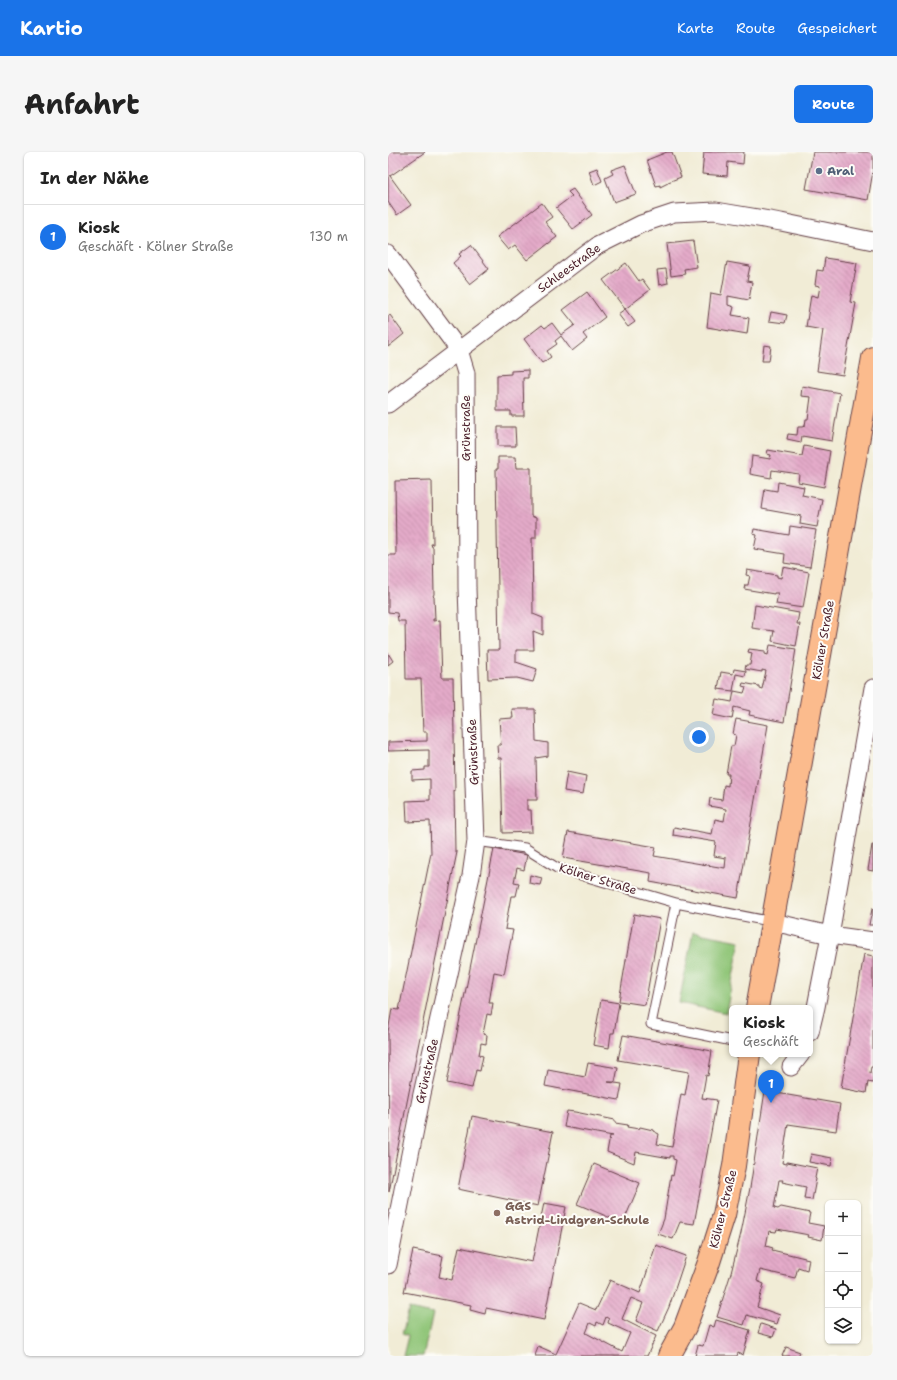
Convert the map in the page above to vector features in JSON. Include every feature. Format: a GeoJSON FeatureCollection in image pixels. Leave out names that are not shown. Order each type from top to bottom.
{"type":"FeatureCollection","features":[{"type":"Feature","properties":{"kind":"main road","name":"Kölner Straße"},"geometry":{"type":"LineString","coordinates":[[758,1005],[873,358]]}},
{"type":"Feature","properties":{"kind":"main road","name":"Kölner Straße"},"geometry":{"type":"LineString","coordinates":[[669,1356],[685,1327],[724,1216],[734,1166],[749,1057]]}},
{"type":"Feature","properties":{"kind":"street","name":"Schleestraße"},"geometry":{"type":"LineString","coordinates":[[388,404],[597,246],[641,224],[674,213],[716,211],[781,222],[873,241]]}},
{"type":"Feature","properties":{"kind":"street","name":"Grünstraße"},"geometry":{"type":"LineString","coordinates":[[388,254],[459,350],[466,373],[468,588],[476,841],[471,876],[422,1094],[388,1265]]}},
{"type":"Feature","properties":{"kind":"street"},"geometry":{"type":"LineString","coordinates":[[813,1020],[830,935],[873,688]]}},
{"type":"Feature","properties":{"kind":"street"},"geometry":{"type":"LineString","coordinates":[[773,922],[830,935],[873,942]]}},
{"type":"Feature","properties":{"kind":"lane","name":"Kölner Straße"},"geometry":{"type":"LineString","coordinates":[[476,841],[525,848],[556,868],[676,903],[773,922]]}},
{"type":"Feature","properties":{"kind":"lane"},"geometry":{"type":"LineString","coordinates":[[676,903],[651,1024],[729,1040]]}},
{"type":"Feature","properties":{"kind":"green space"},"geometry":{"type":"Polygon","coordinates":[[[693,932],[740,941],[726,1013],[679,1003],[693,932]]]}},
{"type":"Feature","properties":{"kind":"green space"},"geometry":{"type":"Polygon","coordinates":[[[409,1309],[433,1314],[423,1356],[403,1356],[408,1336],[402,1334],[409,1309]]]}},
{"type":"Feature","properties":{"kind":"building"},"geometry":{"type":"Polygon","coordinates":[[[388,152],[425,152],[390,176],[411,205],[397,215],[388,202],[388,152]]]}},
{"type":"Feature","properties":{"kind":"building"},"geometry":{"type":"Polygon","coordinates":[[[667,152],[672,152],[681,177],[660,187],[660,185],[656,186],[647,160],[667,152]]]}},
{"type":"Feature","properties":{"kind":"building"},"geometry":{"type":"Polygon","coordinates":[[[704,152],[744,152],[743,164],[728,162],[727,176],[702,174],[704,152]]]}},
{"type":"Feature","properties":{"kind":"building"},"geometry":{"type":"Polygon","coordinates":[[[813,152],[873,152],[873,171],[868,200],[806,189],[813,152]]]}},
{"type":"Feature","properties":{"kind":"building"},"geometry":{"type":"Polygon","coordinates":[[[625,165],[636,194],[614,202],[605,178],[613,174],[611,170],[625,165]]]}},
{"type":"Feature","properties":{"kind":"building"},"geometry":{"type":"Polygon","coordinates":[[[597,168],[602,181],[594,185],[589,171],[597,168]]]}},
{"type":"Feature","properties":{"kind":"building"},"geometry":{"type":"Polygon","coordinates":[[[573,189],[592,215],[573,229],[556,208],[572,196],[568,192],[573,189]]]}},
{"type":"Feature","properties":{"kind":"building"},"geometry":{"type":"Polygon","coordinates":[[[542,203],[552,217],[545,222],[557,237],[527,260],[515,245],[508,250],[497,237],[542,203]]]}},
{"type":"Feature","properties":{"kind":"building"},"geometry":{"type":"Polygon","coordinates":[[[693,241],[697,267],[684,269],[685,274],[671,276],[667,244],[693,241]]]}},
{"type":"Feature","properties":{"kind":"building"},"geometry":{"type":"Polygon","coordinates":[[[471,245],[489,269],[470,284],[453,263],[461,256],[459,254],[471,245]]]}},
{"type":"Feature","properties":{"kind":"building"},"geometry":{"type":"Polygon","coordinates":[[[825,258],[857,263],[850,302],[856,303],[843,375],[817,371],[823,330],[806,327],[811,295],[818,297],[820,286],[815,285],[817,270],[823,271],[825,258]]]}},
{"type":"Feature","properties":{"kind":"building"},"geometry":{"type":"Polygon","coordinates":[[[727,262],[750,266],[747,281],[752,282],[749,300],[728,296],[728,305],[734,307],[732,315],[749,318],[747,334],[707,327],[711,293],[721,295],[727,262]]]}},
{"type":"Feature","properties":{"kind":"building"},"geometry":{"type":"Polygon","coordinates":[[[626,263],[639,281],[642,279],[650,290],[625,309],[603,280],[626,263]]]}},
{"type":"Feature","properties":{"kind":"building"},"geometry":{"type":"Polygon","coordinates":[[[666,269],[668,283],[659,285],[657,270],[666,269]]]}},
{"type":"Feature","properties":{"kind":"building"},"geometry":{"type":"Polygon","coordinates":[[[587,292],[605,317],[583,334],[587,339],[572,351],[561,336],[555,341],[557,344],[547,351],[551,357],[542,363],[524,339],[542,325],[545,328],[552,323],[561,335],[575,325],[563,310],[587,292]]]}},
{"type":"Feature","properties":{"kind":"building"},"geometry":{"type":"Polygon","coordinates":[[[625,309],[635,322],[628,327],[618,314],[625,309]]]}},
{"type":"Feature","properties":{"kind":"building"},"geometry":{"type":"Polygon","coordinates":[[[771,312],[787,315],[785,323],[769,321],[771,312]]]}},
{"type":"Feature","properties":{"kind":"building"},"geometry":{"type":"Polygon","coordinates":[[[390,315],[404,334],[388,347],[388,316],[390,315]]]}},
{"type":"Feature","properties":{"kind":"building"},"geometry":{"type":"Polygon","coordinates":[[[764,345],[771,346],[769,361],[762,361],[764,345]]]}},
{"type":"Feature","properties":{"kind":"building"},"geometry":{"type":"Polygon","coordinates":[[[528,370],[528,378],[523,378],[524,416],[511,416],[511,411],[497,411],[497,375],[511,374],[511,371],[528,370]]]}},
{"type":"Feature","properties":{"kind":"building"},"geometry":{"type":"Polygon","coordinates":[[[802,386],[840,393],[832,441],[802,436],[801,442],[787,439],[788,434],[797,435],[798,427],[805,426],[806,419],[808,419],[811,397],[801,396],[802,386]]]}},
{"type":"Feature","properties":{"kind":"building"},"geometry":{"type":"Polygon","coordinates":[[[498,427],[515,427],[516,446],[498,446],[498,427]]]}},
{"type":"Feature","properties":{"kind":"building"},"geometry":{"type":"Polygon","coordinates":[[[804,446],[830,451],[824,487],[798,482],[799,474],[772,470],[771,478],[750,474],[752,456],[770,459],[771,455],[767,454],[768,450],[802,456],[804,446]]]}},
{"type":"Feature","properties":{"kind":"building"},"geometry":{"type":"Polygon","coordinates":[[[498,457],[515,457],[516,468],[531,468],[531,516],[536,518],[536,538],[532,538],[533,614],[543,618],[543,635],[533,631],[534,650],[516,650],[516,662],[537,669],[533,682],[517,678],[488,679],[487,650],[499,650],[496,469],[498,469],[498,457]]]}},
{"type":"Feature","properties":{"kind":"building"},"geometry":{"type":"Polygon","coordinates":[[[431,480],[433,544],[431,544],[433,547],[433,596],[435,619],[433,619],[433,621],[440,620],[442,678],[453,678],[455,852],[457,852],[389,1192],[388,1032],[392,1009],[399,1010],[431,853],[430,821],[407,822],[406,801],[430,800],[430,779],[412,780],[412,771],[425,770],[425,767],[429,767],[429,750],[388,751],[388,742],[427,741],[427,732],[423,732],[421,679],[406,679],[405,621],[398,621],[397,613],[388,612],[388,555],[396,555],[395,481],[431,480]]]}},
{"type":"Feature","properties":{"kind":"building"},"geometry":{"type":"Polygon","coordinates":[[[778,482],[804,487],[802,495],[822,499],[817,527],[800,524],[801,516],[762,509],[765,489],[777,491],[778,482]]]}},
{"type":"Feature","properties":{"kind":"building"},"geometry":{"type":"Polygon","coordinates":[[[790,526],[816,530],[810,567],[784,563],[785,554],[754,549],[757,535],[753,534],[754,529],[789,535],[790,526]]]}},
{"type":"Feature","properties":{"kind":"building"},"geometry":{"type":"Polygon","coordinates":[[[783,567],[809,572],[803,608],[776,604],[778,593],[774,594],[744,589],[745,585],[748,585],[750,576],[746,575],[747,570],[777,575],[777,577],[781,578],[783,567]]]}},
{"type":"Feature","properties":{"kind":"building"},"geometry":{"type":"Polygon","coordinates":[[[755,605],[799,613],[797,624],[800,624],[796,646],[772,641],[774,631],[752,628],[755,605]]]}},
{"type":"Feature","properties":{"kind":"building"},"geometry":{"type":"Polygon","coordinates":[[[770,645],[796,649],[784,722],[749,715],[750,711],[734,707],[732,719],[713,715],[716,699],[732,702],[734,691],[744,693],[746,687],[742,686],[743,683],[759,686],[759,688],[762,689],[766,671],[762,670],[762,672],[745,669],[746,665],[750,665],[752,653],[748,652],[749,649],[765,651],[765,654],[768,655],[770,645]]]}},
{"type":"Feature","properties":{"kind":"building"},"geometry":{"type":"Polygon","coordinates":[[[388,653],[393,661],[388,665],[388,653]]]}},
{"type":"Feature","properties":{"kind":"building"},"geometry":{"type":"Polygon","coordinates":[[[734,669],[746,671],[745,676],[736,674],[733,691],[718,689],[721,672],[733,674],[734,669]]]}},
{"type":"Feature","properties":{"kind":"building"},"geometry":{"type":"Polygon","coordinates":[[[512,709],[535,709],[536,741],[548,743],[548,756],[536,758],[537,800],[527,800],[527,810],[531,810],[532,832],[503,833],[501,758],[498,758],[497,745],[501,745],[499,719],[513,718],[512,709]]]}},
{"type":"Feature","properties":{"kind":"building"},"geometry":{"type":"Polygon","coordinates":[[[736,719],[768,725],[738,898],[650,882],[651,873],[563,858],[568,832],[656,847],[654,856],[725,868],[726,858],[714,856],[716,842],[673,835],[674,827],[712,834],[715,819],[724,821],[726,809],[709,806],[710,798],[722,800],[724,785],[728,786],[729,774],[726,774],[731,746],[734,746],[736,735],[733,734],[736,719]]]}},
{"type":"Feature","properties":{"kind":"building"},"geometry":{"type":"Polygon","coordinates":[[[567,772],[586,776],[583,794],[564,791],[567,772]]]}},
{"type":"Feature","properties":{"kind":"building"},"geometry":{"type":"Polygon","coordinates":[[[873,845],[873,871],[868,870],[873,845]]]}},
{"type":"Feature","properties":{"kind":"building"},"geometry":{"type":"Polygon","coordinates":[[[494,849],[527,855],[524,870],[517,868],[514,882],[519,883],[516,896],[511,896],[505,929],[513,930],[504,974],[494,972],[489,1003],[493,1003],[491,1015],[487,1014],[483,1034],[487,1035],[486,1044],[481,1043],[479,1055],[483,1056],[480,1071],[476,1070],[472,1088],[447,1083],[494,849]]]}},
{"type":"Feature","properties":{"kind":"building"},"geometry":{"type":"Polygon","coordinates":[[[530,875],[542,878],[540,885],[529,883],[530,875]]]}},
{"type":"Feature","properties":{"kind":"building"},"geometry":{"type":"Polygon","coordinates":[[[872,909],[873,925],[869,925],[872,909]]]}},
{"type":"Feature","properties":{"kind":"building"},"geometry":{"type":"Polygon","coordinates":[[[634,914],[660,919],[645,1005],[619,1001],[634,914]]]}},
{"type":"Feature","properties":{"kind":"building"},"geometry":{"type":"Polygon","coordinates":[[[864,954],[873,956],[873,1067],[871,1067],[870,1073],[873,1074],[873,1083],[868,1082],[866,1093],[841,1088],[864,954]]]}},
{"type":"Feature","properties":{"kind":"building"},"geometry":{"type":"Polygon","coordinates":[[[601,1000],[619,1003],[614,1033],[611,1033],[609,1048],[593,1045],[601,1000]]]}},
{"type":"Feature","properties":{"kind":"building"},"geometry":{"type":"Polygon","coordinates":[[[623,1035],[712,1051],[708,1076],[706,1075],[702,1098],[717,1100],[694,1224],[680,1222],[673,1239],[658,1234],[664,1219],[671,1175],[673,1176],[676,1160],[673,1159],[673,1156],[670,1156],[670,1158],[636,1152],[634,1163],[607,1152],[610,1136],[613,1136],[564,1127],[567,1111],[575,1112],[615,1120],[615,1123],[628,1125],[627,1127],[639,1129],[640,1127],[653,1130],[659,1134],[657,1144],[672,1147],[681,1094],[685,1095],[689,1072],[618,1060],[623,1035]]]}},
{"type":"Feature","properties":{"kind":"building"},"geometry":{"type":"Polygon","coordinates":[[[588,1063],[618,1068],[615,1082],[608,1082],[622,1084],[619,1100],[545,1086],[548,1070],[585,1077],[588,1063]]]}},
{"type":"Feature","properties":{"kind":"building"},"geometry":{"type":"Polygon","coordinates":[[[765,1091],[840,1104],[836,1131],[788,1124],[782,1163],[787,1164],[787,1162],[817,1168],[816,1179],[812,1200],[804,1199],[806,1187],[779,1180],[774,1208],[778,1209],[781,1207],[810,1213],[808,1223],[824,1226],[822,1240],[808,1237],[809,1235],[777,1229],[776,1232],[769,1231],[766,1246],[773,1248],[772,1250],[809,1259],[807,1270],[798,1267],[795,1278],[760,1270],[757,1281],[764,1284],[757,1307],[780,1315],[777,1324],[747,1315],[744,1325],[717,1317],[731,1273],[741,1233],[750,1188],[765,1091]]]}},
{"type":"Feature","properties":{"kind":"building"},"geometry":{"type":"Polygon","coordinates":[[[472,1116],[553,1132],[538,1206],[458,1189],[472,1116]]]}},
{"type":"Feature","properties":{"kind":"building"},"geometry":{"type":"Polygon","coordinates":[[[811,1154],[832,1158],[831,1166],[809,1162],[811,1154]]]}},
{"type":"Feature","properties":{"kind":"building"},"geometry":{"type":"Polygon","coordinates":[[[594,1164],[640,1183],[623,1223],[577,1204],[594,1164]]]}},
{"type":"Feature","properties":{"kind":"building"},"geometry":{"type":"Polygon","coordinates":[[[544,1203],[566,1207],[544,1320],[486,1308],[485,1314],[470,1310],[471,1305],[404,1292],[413,1250],[443,1256],[439,1277],[452,1280],[459,1247],[532,1262],[544,1203]]]}},
{"type":"Feature","properties":{"kind":"building"},"geometry":{"type":"Polygon","coordinates":[[[656,1245],[686,1256],[669,1307],[658,1331],[636,1321],[643,1303],[631,1298],[622,1319],[656,1336],[647,1356],[535,1356],[538,1346],[556,1354],[579,1303],[596,1310],[610,1280],[640,1293],[656,1245]],[[606,1317],[603,1325],[597,1322],[596,1326],[590,1323],[586,1333],[622,1352],[630,1333],[608,1323],[609,1319],[606,1317]]]}},
{"type":"Feature","properties":{"kind":"building"},"geometry":{"type":"Polygon","coordinates":[[[716,1320],[750,1330],[743,1355],[738,1353],[737,1356],[695,1356],[698,1345],[703,1346],[709,1325],[714,1327],[716,1320]]]}},
{"type":"Feature","properties":{"kind":"building"},"geometry":{"type":"Polygon","coordinates":[[[761,1324],[776,1329],[773,1337],[758,1333],[761,1324]]]}},
{"type":"Feature","properties":{"kind":"building"},"geometry":{"type":"Polygon","coordinates":[[[786,1347],[800,1352],[798,1356],[782,1356],[786,1347]]]}},
{"type":"Feature","properties":{"kind":"place","name":"Aral"},"geometry":{"type":"Point","coordinates":[819,171]}},
{"type":"Feature","properties":{"kind":"place","name":"Kiosk"},"geometry":{"type":"Point","coordinates":[771,1103]}},
{"type":"Feature","properties":{"kind":"place","name":"GGS Astrid-Lindgren-Schule"},"geometry":{"type":"Point","coordinates":[497,1213]}}]}
